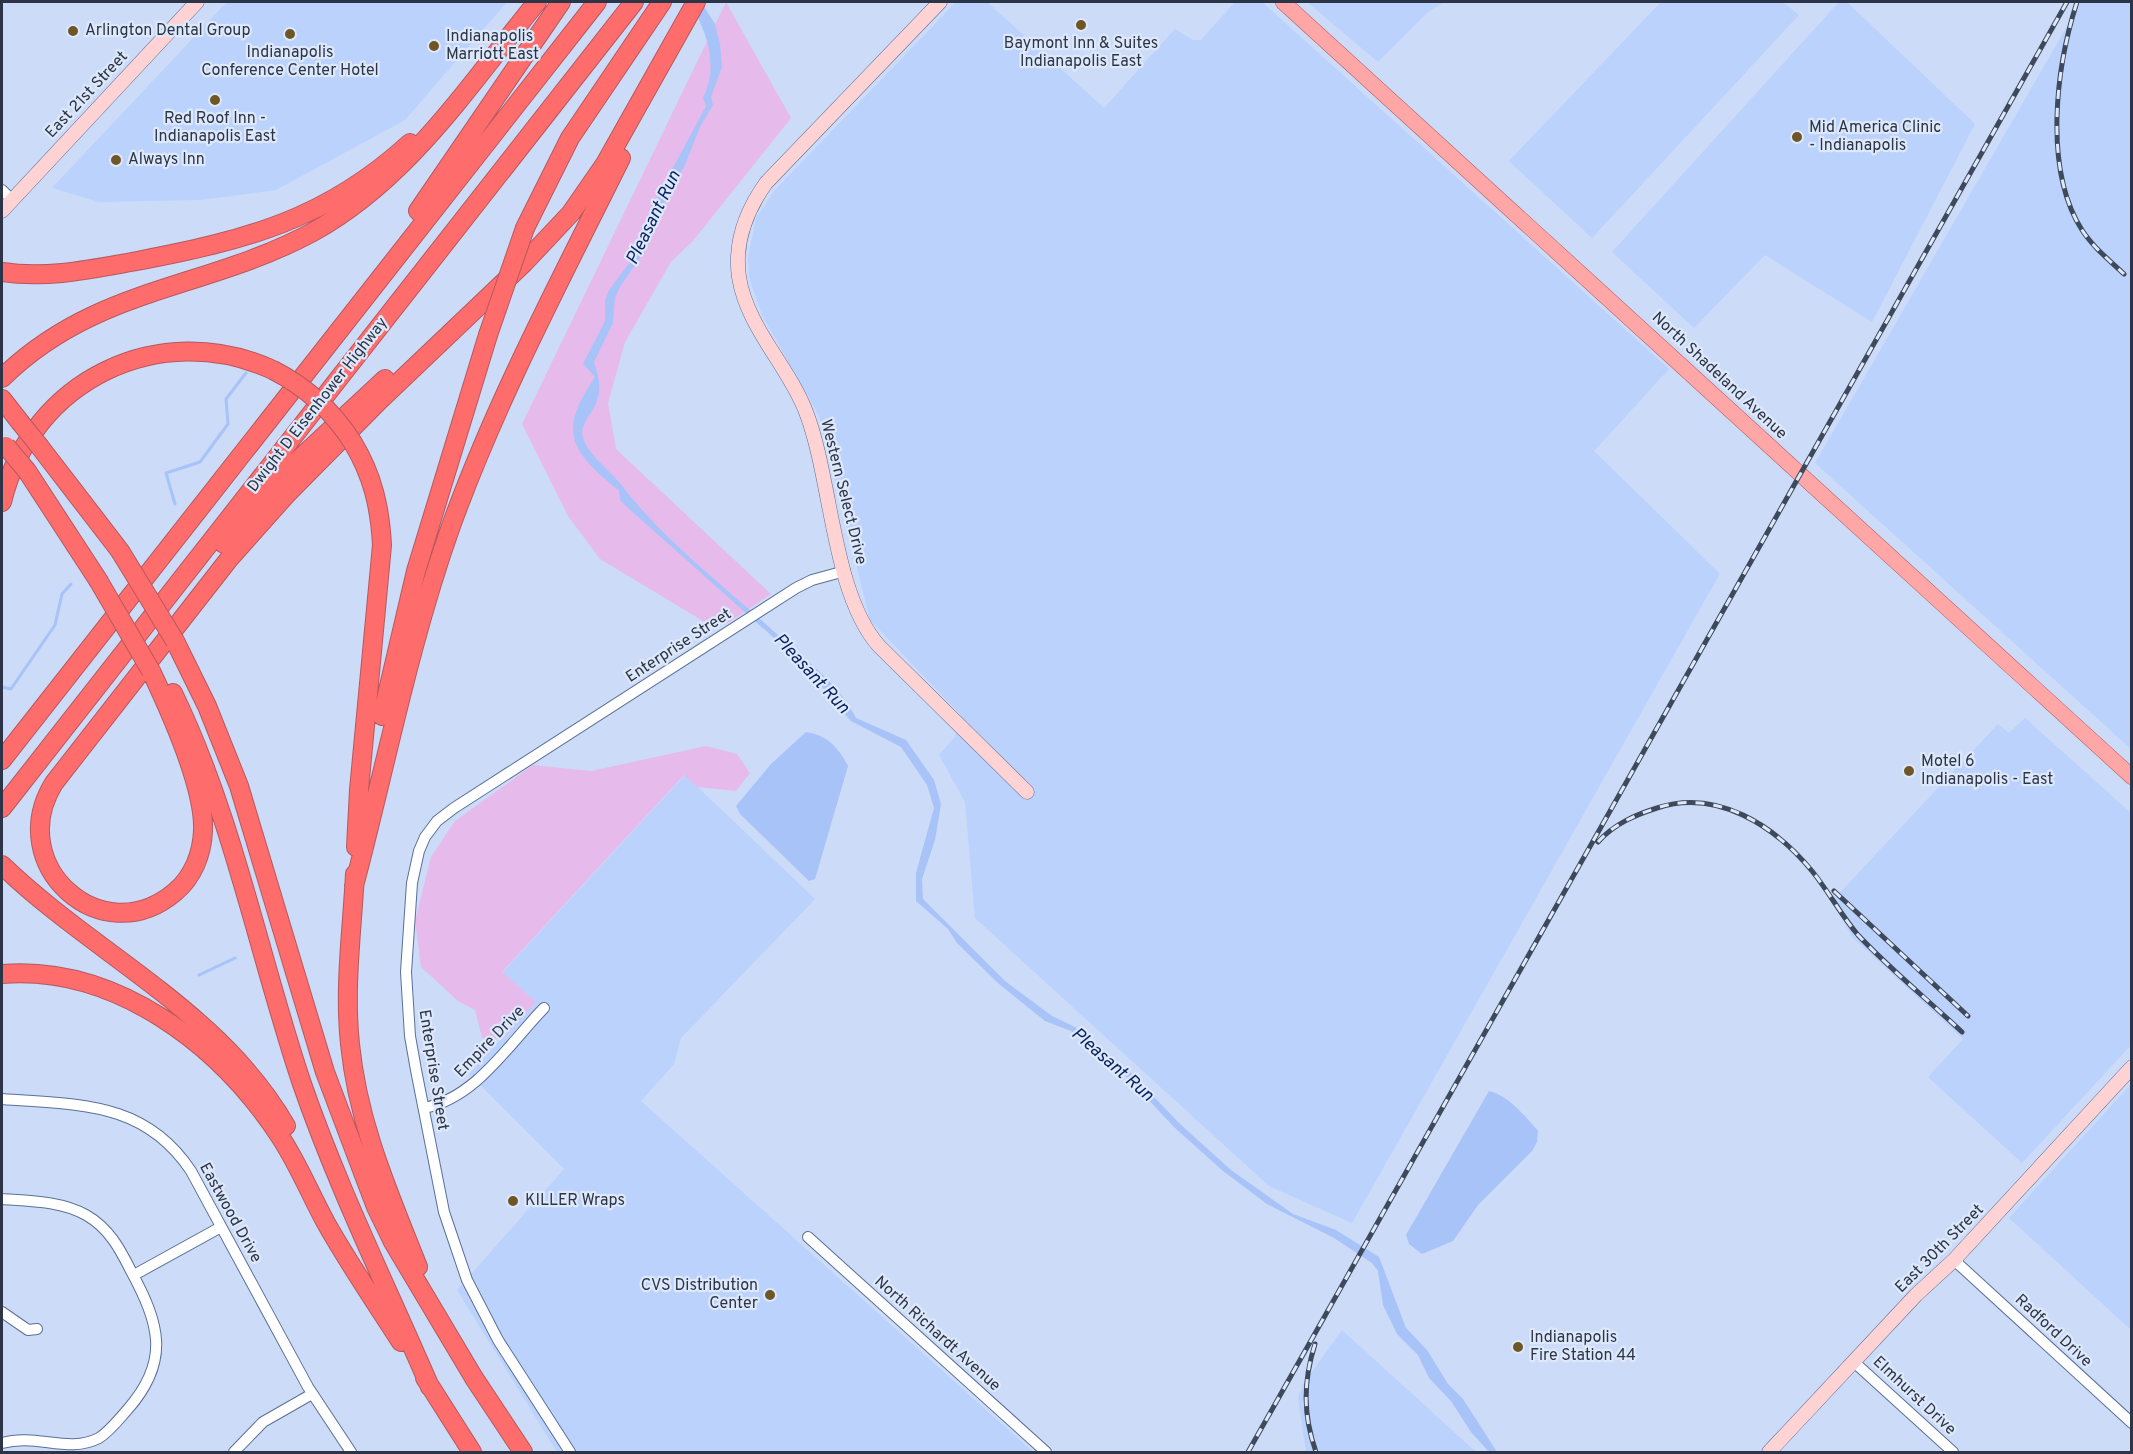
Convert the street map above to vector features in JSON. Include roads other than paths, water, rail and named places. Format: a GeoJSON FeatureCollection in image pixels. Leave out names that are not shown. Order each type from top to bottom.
{"type":"FeatureCollection","features":[{"type":"Feature","properties":{"kind":"highway"},"geometry":{"type":"LineString","coordinates":[[4,376],[47,341],[103,309],[266,254],[334,219],[369,195],[411,158],[537,2]]}},
{"type":"Feature","properties":{"kind":"highway"},"geometry":{"type":"LineString","coordinates":[[312,365],[368,276],[438,183],[561,2]]}},
{"type":"Feature","properties":{"kind":"highway","name":"Dwight D Eisenhower Highway"},"geometry":{"type":"LineString","coordinates":[[2,760],[597,2]]}},
{"type":"Feature","properties":{"kind":"highway","name":"Dwight D Eisenhower Highway"},"geometry":{"type":"LineString","coordinates":[[2,808],[634,2]]}},
{"type":"Feature","properties":{"kind":"highway"},"geometry":{"type":"LineString","coordinates":[[357,829],[368,792],[392,668],[416,571],[488,335],[525,228],[570,138],[661,2]]}},
{"type":"Feature","properties":{"kind":"highway"},"geometry":{"type":"LineString","coordinates":[[154,667],[196,793],[203,822],[201,848],[189,877],[162,902],[132,911],[105,910],[93,907],[69,893],[57,881],[44,859],[39,840],[40,820],[44,802],[54,783],[261,522],[334,445],[563,222],[593,183],[696,2]]}},
{"type":"Feature","properties":{"kind":"highway"},"geometry":{"type":"LineString","coordinates":[[354,886],[405,673],[451,526],[511,382],[648,103],[676,37]]}},
{"type":"Feature","properties":{"kind":"highway"},"geometry":{"type":"LineString","coordinates":[[2,272],[33,275],[80,272],[218,245],[277,226],[318,208],[360,183],[398,153],[470,83]]}},
{"type":"Feature","properties":{"kind":"highway"},"geometry":{"type":"LineString","coordinates":[[165,601],[216,553],[282,476],[316,441],[387,378],[509,277]]}},
{"type":"Feature","properties":{"kind":"highway"},"geometry":{"type":"LineString","coordinates":[[2,502],[19,454],[36,428],[64,397],[99,373],[138,358],[178,352],[227,355],[273,370],[318,399],[353,443],[373,485],[378,505],[382,545],[359,790],[348,1011],[355,1081],[378,1170],[434,1308]]}},
{"type":"Feature","properties":{"kind":"highway"},"geometry":{"type":"LineString","coordinates":[[2,399],[120,551],[175,641],[207,706],[239,786],[325,1072],[352,1147],[393,1242],[474,1378],[523,1452]]}},
{"type":"Feature","properties":{"kind":"highway"},"geometry":{"type":"LineString","coordinates":[[4,444],[78,534],[198,749],[223,816],[291,1048],[319,1131],[343,1191],[430,1387]]}},
{"type":"Feature","properties":{"kind":"highway"},"geometry":{"type":"LineString","coordinates":[[2,865],[206,1029],[242,1065],[271,1102],[294,1141],[372,1297]]}},
{"type":"Feature","properties":{"kind":"highway"},"geometry":{"type":"LineString","coordinates":[[2,974],[60,975],[107,988],[150,1012],[204,1052],[249,1096],[278,1134],[327,1224],[472,1452]]}},
{"type":"Feature","properties":{"kind":"main road","name":"North Shadeland Avenue"},"geometry":{"type":"LineString","coordinates":[[1283,2],[2132,777]]}},
{"type":"Feature","properties":{"kind":"street","name":"East 21st Street"},"geometry":{"type":"LineString","coordinates":[[2,211],[7,195],[197,2]]}},
{"type":"Feature","properties":{"kind":"street","name":"Western Select Drive"},"geometry":{"type":"LineString","coordinates":[[939,3],[766,183],[748,212],[740,241],[739,274],[745,300],[808,418],[845,571],[860,618],[876,642],[1027,792]]}},
{"type":"Feature","properties":{"kind":"street","name":"Enterprise Street"},"geometry":{"type":"LineString","coordinates":[[570,1452],[498,1340],[467,1280],[444,1212],[410,1036],[406,951],[413,875],[425,837],[437,821],[454,808],[803,584],[845,571]]}},
{"type":"Feature","properties":{"kind":"street","name":"Empire Drive"},"geometry":{"type":"LineString","coordinates":[[424,1108],[448,1101],[468,1089],[544,1008]]}},
{"type":"Feature","properties":{"kind":"street","name":"East 30th Street"},"geometry":{"type":"LineString","coordinates":[[1769,1452],[1916,1295],[1954,1260],[2132,1067]]}},
{"type":"Feature","properties":{"kind":"street","name":"Eastwood Drive"},"geometry":{"type":"LineString","coordinates":[[2,1099],[99,1107],[142,1123],[162,1137],[182,1158],[312,1394],[351,1452]]}},
{"type":"Feature","properties":{"kind":"street"},"geometry":{"type":"LineString","coordinates":[[2,1199],[56,1204],[87,1215],[114,1240],[134,1275],[152,1311],[157,1339],[152,1371],[136,1400],[105,1433],[87,1444],[66,1448],[21,1439],[2,1443]]}},
{"type":"Feature","properties":{"kind":"street"},"geometry":{"type":"LineString","coordinates":[[134,1275],[221,1227]]}},
{"type":"Feature","properties":{"kind":"street","name":"North Richardt Avenue"},"geometry":{"type":"LineString","coordinates":[[808,1237],[1046,1452]]}},
{"type":"Feature","properties":{"kind":"street","name":"Radford Drive"},"geometry":{"type":"LineString","coordinates":[[1954,1260],[2132,1423]]}},
{"type":"Feature","properties":{"kind":"street"},"geometry":{"type":"LineString","coordinates":[[2,1312],[28,1330],[37,1329]]}},
{"type":"Feature","properties":{"kind":"street","name":"Elmhurst Drive"},"geometry":{"type":"LineString","coordinates":[[1854,1362],[1953,1452]]}},
{"type":"Feature","properties":{"kind":"street"},"geometry":{"type":"LineString","coordinates":[[234,1452],[263,1422],[312,1394]]}},
{"type":"Feature","properties":{"kind":"water","name":"Pleasant Run"},"geometry":{"type":"Polygon","coordinates":[[[690,2],[701,2],[715,24],[720,44],[722,67],[711,97],[713,105],[701,125],[684,167],[670,189],[646,249],[615,298],[613,323],[594,362],[599,391],[595,406],[582,431],[585,443],[592,454],[658,527],[822,674],[841,694],[856,718],[906,740],[934,780],[941,804],[935,840],[922,879],[923,899],[1005,981],[1052,1016],[1075,1027],[1129,1071],[1179,1123],[1231,1170],[1293,1214],[1336,1230],[1379,1257],[1406,1328],[1427,1350],[1448,1384],[1463,1399],[1497,1452],[1489,1452],[1471,1432],[1451,1401],[1429,1378],[1418,1355],[1397,1334],[1383,1305],[1378,1271],[1372,1263],[1334,1238],[1267,1204],[1223,1171],[1175,1128],[1126,1076],[1071,1031],[1045,1021],[999,984],[957,943],[948,929],[916,901],[916,873],[934,808],[927,785],[901,747],[851,721],[802,663],[627,507],[620,500],[619,491],[580,452],[573,428],[576,413],[595,377],[583,364],[605,321],[605,300],[609,290],[630,262],[650,211],[706,106],[703,98],[710,73],[709,49],[690,2]]]}},
{"type":"Feature","properties":{"kind":"water"},"geometry":{"type":"Polygon","coordinates":[[[806,732],[832,743],[848,766],[815,879],[809,881],[740,814],[736,806],[771,764],[806,732]]]}},
{"type":"Feature","properties":{"kind":"water"},"geometry":{"type":"Polygon","coordinates":[[[1489,1091],[1503,1097],[1522,1113],[1538,1131],[1537,1142],[1532,1151],[1478,1205],[1453,1241],[1422,1254],[1409,1244],[1406,1235],[1489,1091]]]}},
{"type":"Feature","properties":{"kind":"waterway"},"geometry":{"type":"LineString","coordinates":[[175,504],[166,473],[200,462],[228,424],[226,399],[246,373]]}},
{"type":"Feature","properties":{"kind":"waterway"},"geometry":{"type":"LineString","coordinates":[[2,687],[11,689],[55,625],[62,594],[71,584]]}},
{"type":"Feature","properties":{"kind":"waterway"},"geometry":{"type":"LineString","coordinates":[[199,975],[235,958]]}},
{"type":"Feature","properties":{"kind":"railway"},"geometry":{"type":"LineString","coordinates":[[1248,1452],[2067,2]]}},
{"type":"Feature","properties":{"kind":"railway"},"geometry":{"type":"LineString","coordinates":[[2077,2],[2063,56],[2059,87],[2057,118],[2062,178],[2070,205],[2082,230],[2096,248],[2124,274]]}},
{"type":"Feature","properties":{"kind":"railway"},"geometry":{"type":"LineString","coordinates":[[1598,842],[1611,830],[1633,817],[1679,803],[1701,803],[1723,807],[1743,815],[1781,839],[1812,871],[1858,935],[1962,1032]]}},
{"type":"Feature","properties":{"kind":"railway"},"geometry":{"type":"LineString","coordinates":[[1834,891],[1968,1016]]}},
{"type":"Feature","properties":{"kind":"railway"},"geometry":{"type":"LineString","coordinates":[[1315,1344],[1308,1372],[1306,1398],[1309,1425],[1316,1452]]}},
{"type":"Feature","properties":{"kind":"place","name":"Baymont Inn & Suites Indianapolis East"},"geometry":{"type":"Point","coordinates":[1081,25]}},
{"type":"Feature","properties":{"kind":"place","name":"Arlington Dental Group"},"geometry":{"type":"Point","coordinates":[73,31]}},
{"type":"Feature","properties":{"kind":"place","name":"Indianapolis Conference Center Hotel"},"geometry":{"type":"Point","coordinates":[290,34]}},
{"type":"Feature","properties":{"kind":"place","name":"Indianapolis Marriott East"},"geometry":{"type":"Point","coordinates":[434,46]}},
{"type":"Feature","properties":{"kind":"place","name":"Red Roof Inn - Indianapolis East"},"geometry":{"type":"Point","coordinates":[215,100]}},
{"type":"Feature","properties":{"kind":"place","name":"Mid America Clinic - Indianapolis"},"geometry":{"type":"Point","coordinates":[1797,137]}},
{"type":"Feature","properties":{"kind":"place","name":"Always Inn"},"geometry":{"type":"Point","coordinates":[116,160]}},
{"type":"Feature","properties":{"kind":"place","name":"Motel 6 Indianapolis - East"},"geometry":{"type":"Point","coordinates":[1909,771]}},
{"type":"Feature","properties":{"kind":"place","name":"KILLER Wraps"},"geometry":{"type":"Point","coordinates":[513,1201]}},
{"type":"Feature","properties":{"kind":"place","name":"CVS Distribution Center"},"geometry":{"type":"Point","coordinates":[770,1295]}},
{"type":"Feature","properties":{"kind":"place","name":"Indianapolis Fire Station 44"},"geometry":{"type":"Point","coordinates":[1518,1347]}}]}
